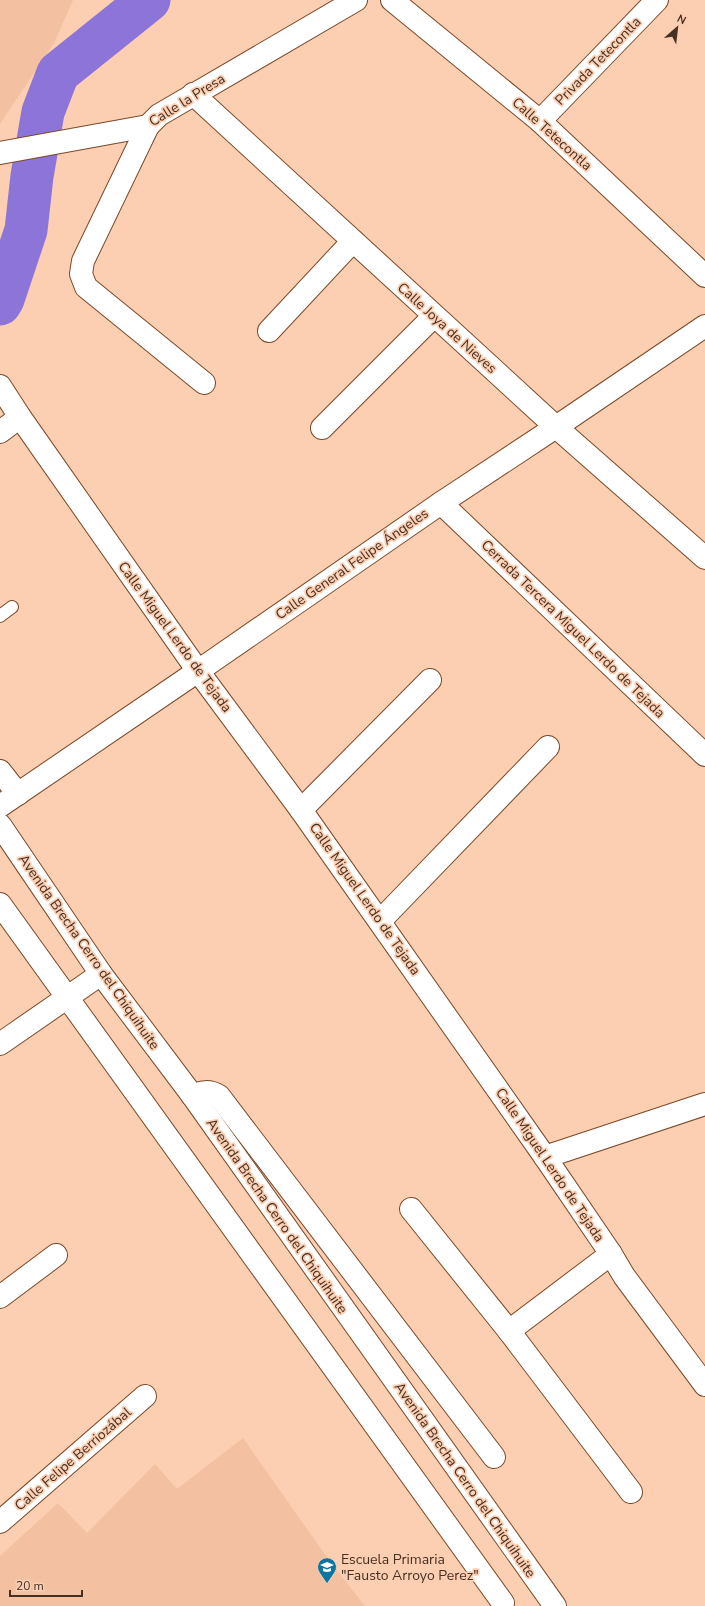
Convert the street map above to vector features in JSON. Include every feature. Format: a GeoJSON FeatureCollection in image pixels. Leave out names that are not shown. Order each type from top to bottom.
{"type":"FeatureCollection","features":[{"type":"Feature","properties":{"kind":"street","name":"Calle la Presa"},"geometry":{"type":"LineString","coordinates":[[10,151],[148,126],[158,115],[356,0]]}},
{"type":"Feature","properties":{"kind":"street","name":"Calle Tetecontla"},"geometry":{"type":"LineString","coordinates":[[392,0],[540,121],[705,276]]}},
{"type":"Feature","properties":{"kind":"street","name":"Privada Tetecontla"},"geometry":{"type":"LineString","coordinates":[[540,121],[657,0]]}},
{"type":"Feature","properties":{"kind":"street","name":"Calle Joya de Nieves"},"geometry":{"type":"LineString","coordinates":[[194,94],[556,427],[701,546]]}},
{"type":"Feature","properties":{"kind":"street"},"geometry":{"type":"LineString","coordinates":[[148,126],[83,261],[81,274],[86,287],[204,383]]}},
{"type":"Feature","properties":{"kind":"street"},"geometry":{"type":"LineString","coordinates":[[269,331],[353,241]]}},
{"type":"Feature","properties":{"kind":"street"},"geometry":{"type":"LineString","coordinates":[[322,428],[434,316]]}},
{"type":"Feature","properties":{"kind":"street","name":"Calle General Felipe Ángeles"},"geometry":{"type":"LineString","coordinates":[[0,806],[441,503],[705,326]]}},
{"type":"Feature","properties":{"kind":"street","name":"Calle Miguel Lerdo de Tejada"},"geometry":{"type":"LineString","coordinates":[[0,386],[19,416],[198,671],[302,810],[380,921],[545,1157],[611,1254],[624,1276],[705,1386]]}},
{"type":"Feature","properties":{"kind":"street"},"geometry":{"type":"LineString","coordinates":[[0,432],[19,416]]}},
{"type":"Feature","properties":{"kind":"street","name":"Cerrada Tercera Miguel Lerdo de Tejada"},"geometry":{"type":"LineString","coordinates":[[441,503],[705,755]]}},
{"type":"Feature","properties":{"kind":"street"},"geometry":{"type":"LineString","coordinates":[[302,810],[430,680]]}},
{"type":"Feature","properties":{"kind":"street"},"geometry":{"type":"LineString","coordinates":[[380,921],[548,747]]}},
{"type":"Feature","properties":{"kind":"street"},"geometry":{"type":"LineString","coordinates":[[0,771],[18,794]]}},
{"type":"Feature","properties":{"kind":"street","name":"Avenida Brecha Cerro del Chiquihuite"},"geometry":{"type":"LineString","coordinates":[[0,825],[101,974],[192,1095],[555,1606]]}},
{"type":"Feature","properties":{"kind":"street"},"geometry":{"type":"LineString","coordinates":[[0,904],[503,1603]]}},
{"type":"Feature","properties":{"kind":"street"},"geometry":{"type":"LineString","coordinates":[[0,1044],[101,974]]}},
{"type":"Feature","properties":{"kind":"street"},"geometry":{"type":"LineString","coordinates":[[192,1095],[206,1091],[212,1092],[219,1096],[494,1457]]}},
{"type":"Feature","properties":{"kind":"street"},"geometry":{"type":"LineString","coordinates":[[545,1157],[705,1104]]}},
{"type":"Feature","properties":{"kind":"street"},"geometry":{"type":"LineString","coordinates":[[412,1209],[509,1331],[631,1492]]}},
{"type":"Feature","properties":{"kind":"street"},"geometry":{"type":"LineString","coordinates":[[509,1331],[611,1254]]}},
{"type":"Feature","properties":{"kind":"street"},"geometry":{"type":"LineString","coordinates":[[0,1297],[56,1255]]}},
{"type":"Feature","properties":{"kind":"street","name":"Calle Felipe Berriozábal"},"geometry":{"type":"LineString","coordinates":[[0,1522],[145,1396]]}},
{"type":"Feature","properties":{"kind":"lane"},"geometry":{"type":"LineString","coordinates":[[0,616],[12,607]]}},
{"type":"Feature","properties":{"kind":"shaded area"},"geometry":{"type":"Polygon","coordinates":[[[0,0],[73,0],[54,43],[0,124],[0,0]]]}},
{"type":"Feature","properties":{"kind":"shaded area"},"geometry":{"type":"Polygon","coordinates":[[[243,1438],[331,1563],[365,1606],[0,1606],[0,1556],[58,1503],[87,1533],[155,1464],[177,1489],[243,1438]]]}},
{"type":"Feature","properties":{"kind":"waterway"},"geometry":{"type":"LineString","coordinates":[[0,304],[26,230],[32,176],[43,112],[58,73],[149,0]]}},
{"type":"Feature","properties":{"kind":"place","name":"Escuela Primaria \"Fausto Arroyo Perez\""},"geometry":{"type":"Point","coordinates":[327,1584]}}]}
